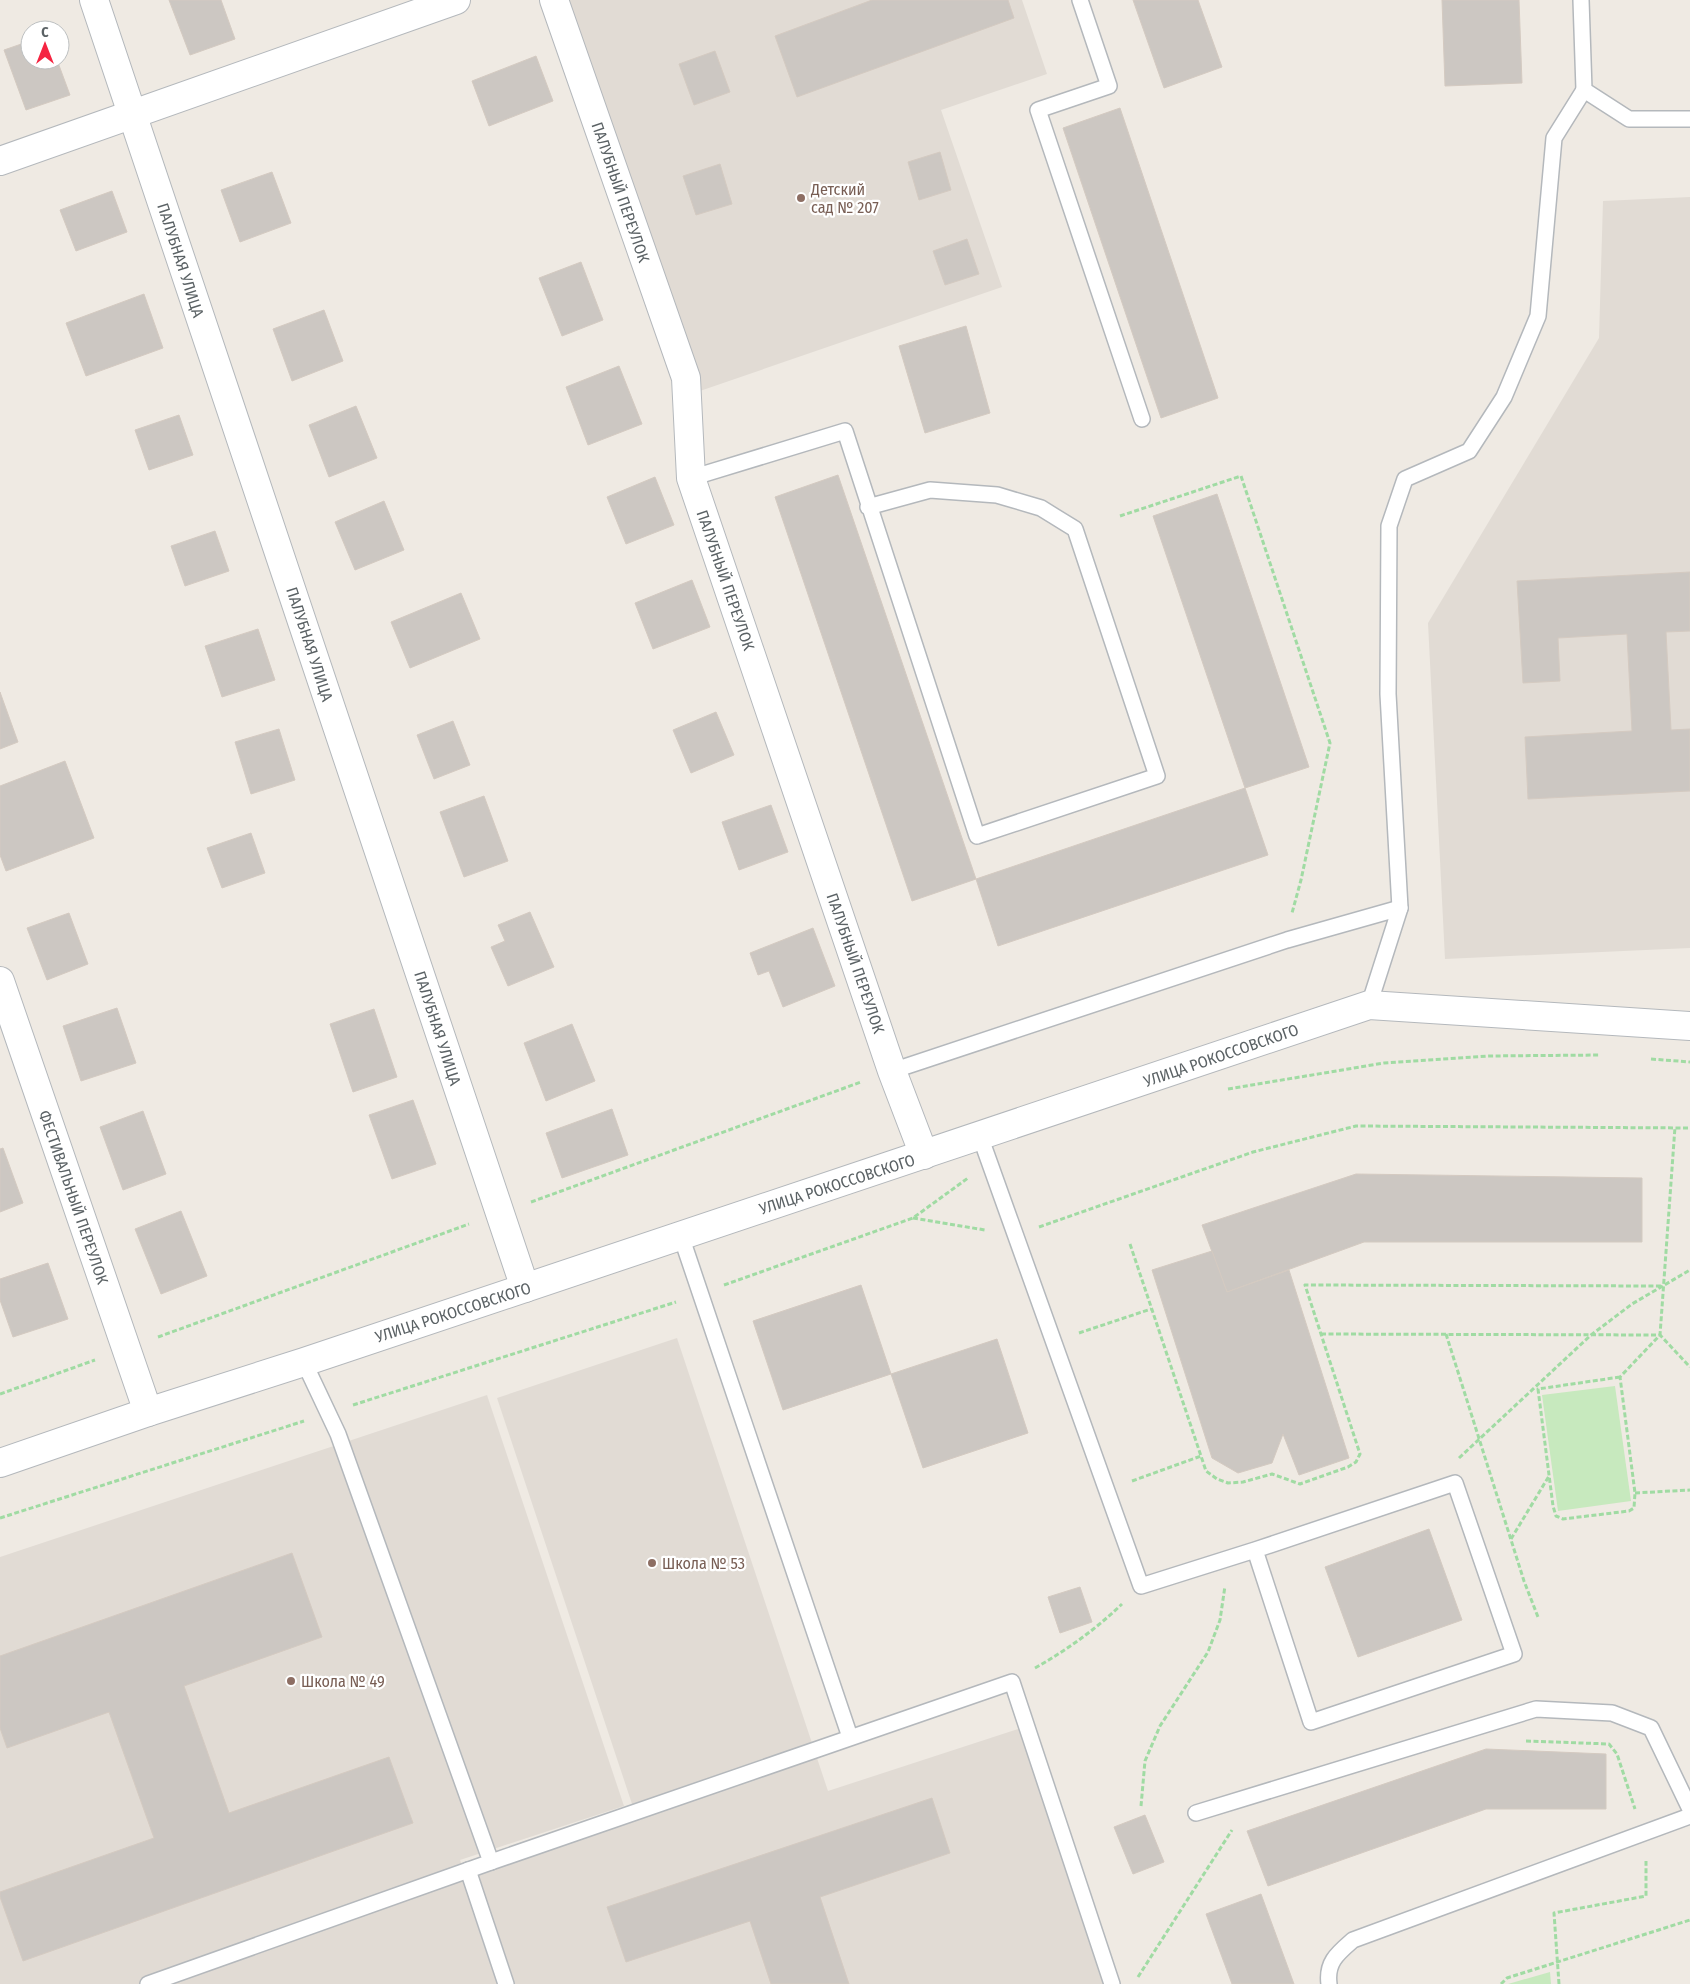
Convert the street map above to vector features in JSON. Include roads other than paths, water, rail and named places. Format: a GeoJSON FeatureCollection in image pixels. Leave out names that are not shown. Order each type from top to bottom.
{"type":"FeatureCollection","features":[{"type":"Feature","properties":{"kind":"street","name":"ПАЛУБНАЯ УЛИЦА"},"geometry":{"type":"LineString","coordinates":[[94,0],[525,1288]]}},
{"type":"Feature","properties":{"kind":"street"},"geometry":{"type":"LineString","coordinates":[[0,161],[456,0]]}},
{"type":"Feature","properties":{"kind":"street","name":"ПАЛУБНЫЙ ПЕРЕУЛОК"},"geometry":{"type":"LineString","coordinates":[[554,0],[686,378],[691,478],[892,1071],[924,1155]]}},
{"type":"Feature","properties":{"kind":"street","name":"ФЕСТИВАЛЬНЫЙ ПЕРЕУЛОК"},"geometry":{"type":"LineString","coordinates":[[0,981],[148,1412]]}},
{"type":"Feature","properties":{"kind":"street","name":"УЛИЦА РОКОССОВСКОГО"},"geometry":{"type":"LineString","coordinates":[[0,1463],[148,1412],[304,1362],[1369,1006],[1690,1026]]}},
{"type":"Feature","properties":{"kind":"lane"},"geometry":{"type":"LineString","coordinates":[[1080,0],[1109,86],[1038,110],[1142,419]]}},
{"type":"Feature","properties":{"kind":"lane"},"geometry":{"type":"LineString","coordinates":[[1369,1006],[1400,908],[1388,694],[1389,526],[1405,479],[1469,450],[1504,397],[1538,316],[1554,138],[1584,90],[1581,0]]}},
{"type":"Feature","properties":{"kind":"lane"},"geometry":{"type":"LineString","coordinates":[[1584,90],[1628,119],[1690,119]]}},
{"type":"Feature","properties":{"kind":"lane"},"geometry":{"type":"LineString","coordinates":[[691,478],[845,431],[868,507],[977,836],[1157,776],[1075,530],[1042,508],[997,495],[930,490],[868,507]]}},
{"type":"Feature","properties":{"kind":"lane"},"geometry":{"type":"LineString","coordinates":[[892,1071],[1287,940],[1400,908]]}},
{"type":"Feature","properties":{"kind":"lane"},"geometry":{"type":"LineString","coordinates":[[980,1136],[1141,1586],[1455,1483],[1514,1654],[1312,1722],[1255,1550]]}},
{"type":"Feature","properties":{"kind":"lane"},"geometry":{"type":"LineString","coordinates":[[681,1236],[850,1737]]}},
{"type":"Feature","properties":{"kind":"lane"},"geometry":{"type":"LineString","coordinates":[[304,1362],[338,1434],[491,1862]]}},
{"type":"Feature","properties":{"kind":"lane"},"geometry":{"type":"LineString","coordinates":[[148,1984],[468,1870],[1012,1682],[1112,1984]]}},
{"type":"Feature","properties":{"kind":"lane"},"geometry":{"type":"LineString","coordinates":[[1196,1813],[1536,1709],[1612,1713],[1651,1728],[1690,1809]]}},
{"type":"Feature","properties":{"kind":"lane"},"geometry":{"type":"LineString","coordinates":[[1329,1984],[1327,1975],[1335,1956],[1353,1940],[1690,1816]]}},
{"type":"Feature","properties":{"kind":"lane"},"geometry":{"type":"LineString","coordinates":[[468,1870],[506,1984]]}},
{"type":"Feature","properties":{"kind":"place","name":"Детский сад № 207"},"geometry":{"type":"Point","coordinates":[801,198]}},
{"type":"Feature","properties":{"kind":"place","name":"Школа № 53"},"geometry":{"type":"Point","coordinates":[652,1563]}},
{"type":"Feature","properties":{"kind":"place","name":"Школа № 49"},"geometry":{"type":"Point","coordinates":[291,1681]}}]}
